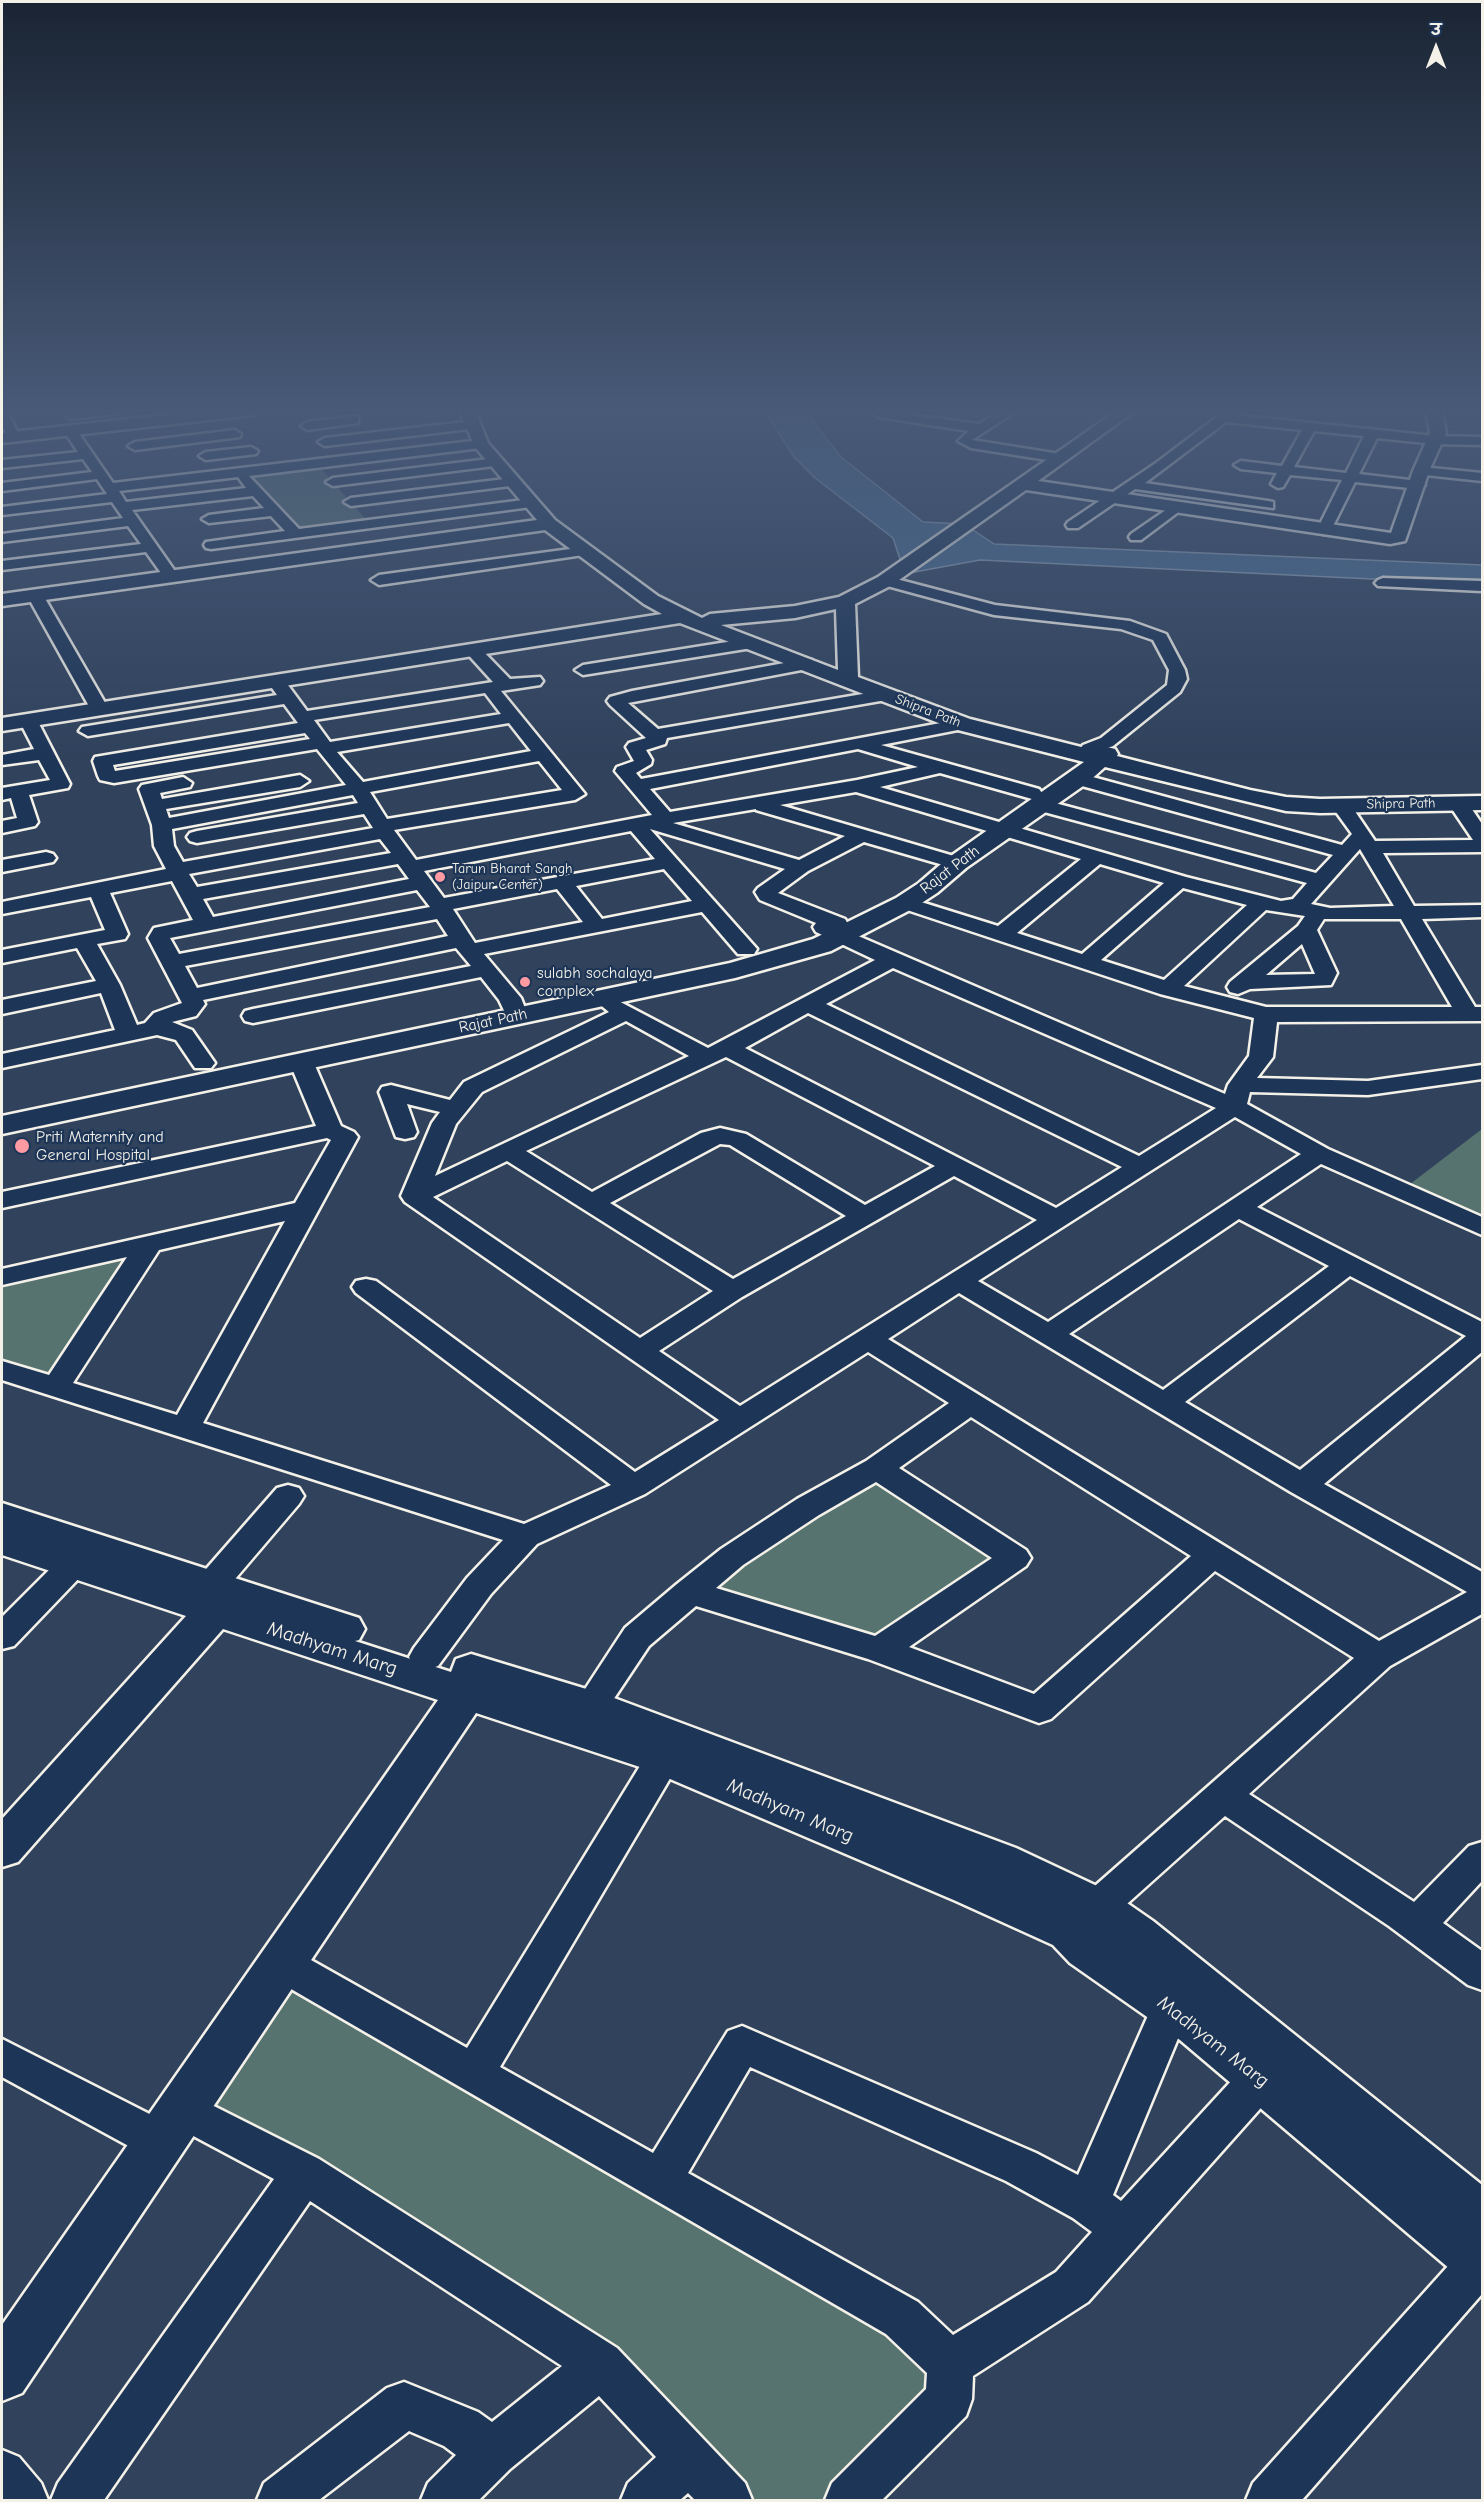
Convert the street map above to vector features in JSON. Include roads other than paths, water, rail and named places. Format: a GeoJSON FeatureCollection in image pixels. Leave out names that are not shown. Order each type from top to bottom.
{"type":"FeatureCollection","features":[{"type":"Feature","properties":{"kind":"street"},"geometry":{"type":"LineString","coordinates":[[2,538],[88,527]]}},
{"type":"Feature","properties":{"kind":"street"},"geometry":{"type":"LineString","coordinates":[[136,527],[171,577]]}},
{"type":"Feature","properties":{"kind":"street"},"geometry":{"type":"LineString","coordinates":[[289,527],[295,533]]}},
{"type":"Feature","properties":{"kind":"street"},"geometry":{"type":"LineString","coordinates":[[211,544],[340,527]]}},
{"type":"Feature","properties":{"kind":"street"},"geometry":{"type":"LineString","coordinates":[[347,527],[363,550]]}},
{"type":"Feature","properties":{"kind":"street"},"geometry":{"type":"LineString","coordinates":[[2,600],[529,527]]}},
{"type":"Feature","properties":{"kind":"street","name":"Shipra Path"},"geometry":{"type":"LineString","coordinates":[[553,527],[651,600],[958,716],[1094,757],[1265,792],[1311,798],[1482,795]]}},
{"type":"Feature","properties":{"kind":"street","name":"Shipra Path"},"geometry":{"type":"LineString","coordinates":[[571,527],[696,617],[752,643],[962,724],[1241,795],[1286,804],[1482,803]]}},
{"type":"Feature","properties":{"kind":"street"},"geometry":{"type":"LineString","coordinates":[[95,746],[295,708],[472,650],[696,617],[795,612],[845,601],[889,579],[964,527]]}},
{"type":"Feature","properties":{"kind":"street"},"geometry":{"type":"LineString","coordinates":[[1136,537],[1150,527]]}},
{"type":"Feature","properties":{"kind":"street"},"geometry":{"type":"LineString","coordinates":[[1313,527],[1380,538],[1399,537],[1403,527]]}},
{"type":"Feature","properties":{"kind":"street"},"geometry":{"type":"LineString","coordinates":[[2,566],[150,547]]}},
{"type":"Feature","properties":{"kind":"street"},"geometry":{"type":"LineString","coordinates":[[379,580],[585,550]]}},
{"type":"Feature","properties":{"kind":"street"},"geometry":{"type":"LineString","coordinates":[[889,579],[994,609],[1124,624],[1160,637],[1177,670],[1179,679],[1174,688],[1094,757],[1217,816],[1347,852]]}},
{"type":"Feature","properties":{"kind":"street"},"geometry":{"type":"LineString","coordinates":[[1383,583],[1482,586]]}},
{"type":"Feature","properties":{"kind":"street"},"geometry":{"type":"LineString","coordinates":[[35,595],[99,708]]}},
{"type":"Feature","properties":{"kind":"street"},"geometry":{"type":"LineString","coordinates":[[845,601],[849,674]]}},
{"type":"Feature","properties":{"kind":"street"},"geometry":{"type":"LineString","coordinates":[[746,949],[669,862],[635,786],[624,770],[642,764],[643,760],[634,748],[658,742],[655,735],[583,670],[752,643]]}},
{"type":"Feature","properties":{"kind":"street"},"geometry":{"type":"LineString","coordinates":[[472,650],[498,686],[514,717],[544,754],[579,814]]}},
{"type":"Feature","properties":{"kind":"street"},"geometry":{"type":"LineString","coordinates":[[616,701],[632,696],[806,664]]}},
{"type":"Feature","properties":{"kind":"street"},"geometry":{"type":"LineString","coordinates":[[95,746],[295,708],[534,681]]}},
{"type":"Feature","properties":{"kind":"street"},"geometry":{"type":"LineString","coordinates":[[655,735],[885,694]]}},
{"type":"Feature","properties":{"kind":"street"},"geometry":{"type":"LineString","coordinates":[[2,724],[99,708],[295,708]]}},
{"type":"Feature","properties":{"kind":"street"},"geometry":{"type":"LineString","coordinates":[[295,708],[359,789],[411,869],[442,908],[466,945],[488,969],[514,1007]]}},
{"type":"Feature","properties":{"kind":"street"},"geometry":{"type":"LineString","coordinates":[[76,712],[110,777],[149,789],[346,773]]}},
{"type":"Feature","properties":{"kind":"street"},"geometry":{"type":"LineString","coordinates":[[149,789],[327,750],[514,717]]}},
{"type":"Feature","properties":{"kind":"street"},"geometry":{"type":"LineString","coordinates":[[2,827],[28,822],[10,792],[61,784],[28,720]]}},
{"type":"Feature","properties":{"kind":"street"},"geometry":{"type":"LineString","coordinates":[[635,786],[962,724]]}},
{"type":"Feature","properties":{"kind":"street"},"geometry":{"type":"LineString","coordinates":[[855,743],[942,767],[1036,799],[1185,844],[1322,881]]}},
{"type":"Feature","properties":{"kind":"street"},"geometry":{"type":"LineString","coordinates":[[2,760],[46,753]]}},
{"type":"Feature","properties":{"kind":"street"},"geometry":{"type":"LineString","coordinates":[[164,834],[359,789],[544,754]]}},
{"type":"Feature","properties":{"kind":"street","name":"Rajat Path"},"geometry":{"type":"LineString","coordinates":[[2,1125],[301,1061],[834,929],[948,860],[1094,757]]}},
{"type":"Feature","properties":{"kind":"street"},"geometry":{"type":"LineString","coordinates":[[649,821],[857,786],[942,767]]}},
{"type":"Feature","properties":{"kind":"street"},"geometry":{"type":"LineString","coordinates":[[857,786],[1179,881],[1262,902],[1292,907],[1312,921],[1326,973],[1323,980],[1244,982]]}},
{"type":"Feature","properties":{"kind":"street"},"geometry":{"type":"LineString","coordinates":[[149,789],[164,834],[164,846],[175,871],[206,924]]}},
{"type":"Feature","properties":{"kind":"street"},"geometry":{"type":"LineString","coordinates":[[1152,873],[1241,795]]}},
{"type":"Feature","properties":{"kind":"street"},"geometry":{"type":"LineString","coordinates":[[1458,803],[1482,838]]}},
{"type":"Feature","properties":{"kind":"street"},"geometry":{"type":"LineString","coordinates":[[757,804],[948,860]]}},
{"type":"Feature","properties":{"kind":"street"},"geometry":{"type":"LineString","coordinates":[[1341,805],[1475,1014]]}},
{"type":"Feature","properties":{"kind":"street"},"geometry":{"type":"LineString","coordinates":[[164,834],[370,807]]}},
{"type":"Feature","properties":{"kind":"street"},"geometry":{"type":"LineString","coordinates":[[157,1028],[157,1022],[162,1018],[193,1007],[191,996],[159,935],[411,869],[579,814]]}},
{"type":"Feature","properties":{"kind":"street"},"geometry":{"type":"LineString","coordinates":[[2,908],[163,877],[195,865],[383,829],[579,814],[649,821],[801,867]]}},
{"type":"Feature","properties":{"kind":"street"},"geometry":{"type":"LineString","coordinates":[[862,835],[801,867],[765,894],[893,959],[1237,1096],[1319,1154],[1482,1227]]}},
{"type":"Feature","properties":{"kind":"street"},"geometry":{"type":"LineString","coordinates":[[1292,907],[1300,904],[1347,852],[1366,841],[1431,840],[1482,846]]}},
{"type":"Feature","properties":{"kind":"street"},"geometry":{"type":"LineString","coordinates":[[1002,934],[1097,856]]}},
{"type":"Feature","properties":{"kind":"street"},"geometry":{"type":"LineString","coordinates":[[2,866],[46,858]]}},
{"type":"Feature","properties":{"kind":"street","name":"Rajat Path"},"geometry":{"type":"LineString","coordinates":[[2,1103],[203,1063],[514,1007],[602,998],[735,970],[834,929],[905,903],[948,860]]}},
{"type":"Feature","properties":{"kind":"street"},"geometry":{"type":"LineString","coordinates":[[173,962],[669,862]]}},
{"type":"Feature","properties":{"kind":"street"},"geometry":{"type":"LineString","coordinates":[[189,895],[411,869]]}},
{"type":"Feature","properties":{"kind":"street"},"geometry":{"type":"LineString","coordinates":[[1086,961],[1179,881]]}},
{"type":"Feature","properties":{"kind":"street"},"geometry":{"type":"LineString","coordinates":[[562,882],[597,926]]}},
{"type":"Feature","properties":{"kind":"street"},"geometry":{"type":"LineString","coordinates":[[2,956],[117,934],[98,890]]}},
{"type":"Feature","properties":{"kind":"street"},"geometry":{"type":"LineString","coordinates":[[1168,989],[1262,902]]}},
{"type":"Feature","properties":{"kind":"street"},"geometry":{"type":"LineString","coordinates":[[905,903],[1168,989],[1266,1014],[1298,1016],[1475,1014]]}},
{"type":"Feature","properties":{"kind":"street"},"geometry":{"type":"LineString","coordinates":[[191,996],[466,945],[597,926],[707,905]]}},
{"type":"Feature","properties":{"kind":"street"},"geometry":{"type":"LineString","coordinates":[[1219,1003],[1312,921],[1408,912],[1482,911]]}},
{"type":"Feature","properties":{"kind":"street"},"geometry":{"type":"LineString","coordinates":[[84,941],[109,985],[128,1034]]}},
{"type":"Feature","properties":{"kind":"street"},"geometry":{"type":"LineString","coordinates":[[414,1196],[718,1052],[893,959]]}},
{"type":"Feature","properties":{"kind":"street"},"geometry":{"type":"LineString","coordinates":[[253,1016],[488,969]]}},
{"type":"Feature","properties":{"kind":"street"},"geometry":{"type":"LineString","coordinates":[[2,1006],[109,985]]}},
{"type":"Feature","properties":{"kind":"street"},"geometry":{"type":"LineString","coordinates":[[602,998],[624,1013],[718,1052],[954,1166],[1056,1219]]}},
{"type":"Feature","properties":{"kind":"street"},"geometry":{"type":"LineString","coordinates":[[807,1004],[1140,1166]]}},
{"type":"Feature","properties":{"kind":"street"},"geometry":{"type":"LineString","coordinates":[[414,1196],[444,1123],[473,1087],[624,1013]]}},
{"type":"Feature","properties":{"kind":"street"},"geometry":{"type":"LineString","coordinates":[[426,1657],[479,1586],[526,1536],[634,1487],[1140,1166],[1237,1096],[1261,1057],[1266,1014]]}},
{"type":"Feature","properties":{"kind":"street"},"geometry":{"type":"LineString","coordinates":[[2,1061],[157,1028],[171,1029],[184,1035],[203,1063]]}},
{"type":"Feature","properties":{"kind":"street"},"geometry":{"type":"LineString","coordinates":[[301,1061],[330,1130]]}},
{"type":"Feature","properties":{"kind":"street"},"geometry":{"type":"LineString","coordinates":[[1237,1096],[1368,1088],[1482,1072]]}},
{"type":"Feature","properties":{"kind":"street"},"geometry":{"type":"LineString","coordinates":[[405,1132],[391,1092],[455,1109]]}},
{"type":"Feature","properties":{"kind":"street"},"geometry":{"type":"LineString","coordinates":[[2,1200],[330,1130],[345,1137],[186,1428]]}},
{"type":"Feature","properties":{"kind":"street"},"geometry":{"type":"LineString","coordinates":[[592,1203],[710,1138],[720,1136],[737,1139],[865,1216]]}},
{"type":"Feature","properties":{"kind":"street"},"geometry":{"type":"LineString","coordinates":[[507,1150],[732,1291]]}},
{"type":"Feature","properties":{"kind":"street"},"geometry":{"type":"LineString","coordinates":[[1047,1336],[1319,1154]]}},
{"type":"Feature","properties":{"kind":"street"},"geometry":{"type":"LineString","coordinates":[[639,1351],[732,1291],[954,1166]]}},
{"type":"Feature","properties":{"kind":"street"},"geometry":{"type":"LineString","coordinates":[[414,1196],[738,1419]]}},
{"type":"Feature","properties":{"kind":"street"},"geometry":{"type":"LineString","coordinates":[[1238,1208],[1482,1333]]}},
{"type":"Feature","properties":{"kind":"street"},"geometry":{"type":"LineString","coordinates":[[2,1277],[304,1209]]}},
{"type":"Feature","properties":{"kind":"street"},"geometry":{"type":"LineString","coordinates":[[55,1388],[150,1244]]}},
{"type":"Feature","properties":{"kind":"street"},"geometry":{"type":"LineString","coordinates":[[1163,1404],[1349,1264]]}},
{"type":"Feature","properties":{"kind":"street"},"geometry":{"type":"LineString","coordinates":[[960,1282],[1047,1336],[1302,1485],[1482,1586]]}},
{"type":"Feature","properties":{"kind":"street"},"geometry":{"type":"LineString","coordinates":[[366,1287],[634,1487]]}},
{"type":"Feature","properties":{"kind":"street"},"geometry":{"type":"LineString","coordinates":[[1302,1485],[1482,1338]]}},
{"type":"Feature","properties":{"kind":"street"},"geometry":{"type":"LineString","coordinates":[[867,1339],[1378,1656]]}},
{"type":"Feature","properties":{"kind":"street"},"geometry":{"type":"LineString","coordinates":[[2,1370],[526,1536]]}},
{"type":"Feature","properties":{"kind":"street"},"geometry":{"type":"LineString","coordinates":[[591,1706],[637,1636],[689,1592],[751,1544],[808,1507],[877,1468],[970,1403]]}},
{"type":"Feature","properties":{"kind":"street"},"geometry":{"type":"LineString","coordinates":[[877,1468],[1015,1558],[880,1650]]}},
{"type":"Feature","properties":{"kind":"street"},"geometry":{"type":"LineString","coordinates":[[2,1849],[220,1595],[288,1496]]}},
{"type":"Feature","properties":{"kind":"street","name":"Madhyam Marg"},"geometry":{"type":"LineString","coordinates":[[2,1516],[220,1595],[467,1692],[664,1758],[972,1887],[1136,1935],[1482,2218]]}},
{"type":"Feature","properties":{"kind":"street","name":"Madhyam Marg"},"geometry":{"type":"LineString","coordinates":[[2,1541],[73,1565],[220,1595],[591,1706],[1000,1862],[1084,1920],[1087,1949],[1197,2025],[1482,2261]]}},
{"type":"Feature","properties":{"kind":"street"},"geometry":{"type":"LineString","coordinates":[[689,1592],[880,1650],[1039,1710],[1213,1555]]}},
{"type":"Feature","properties":{"kind":"street"},"geometry":{"type":"LineString","coordinates":[[2,1637],[73,1565]]}},
{"type":"Feature","properties":{"kind":"street"},"geometry":{"type":"LineString","coordinates":[[1084,1920],[1378,1656],[1482,1599]]}},
{"type":"Feature","properties":{"kind":"street"},"geometry":{"type":"LineString","coordinates":[[2,2373],[173,2126],[281,1963],[467,1692]]}},
{"type":"Feature","properties":{"kind":"street"},"geometry":{"type":"LineString","coordinates":[[474,2073],[664,1758]]}},
{"type":"Feature","properties":{"kind":"street"},"geometry":{"type":"LineString","coordinates":[[1222,1794],[1417,1925],[1482,1973]]}},
{"type":"Feature","properties":{"kind":"street"},"geometry":{"type":"LineString","coordinates":[[1417,1925],[1482,1857]]}},
{"type":"Feature","properties":{"kind":"street"},"geometry":{"type":"LineString","coordinates":[[281,1963],[902,2318],[950,2364],[949,2399],[849,2500]]}},
{"type":"Feature","properties":{"kind":"street"},"geometry":{"type":"LineString","coordinates":[[1088,2203],[1171,2007]]}},
{"type":"Feature","properties":{"kind":"street"},"geometry":{"type":"LineString","coordinates":[[660,2180],[742,2044],[1021,2167],[1088,2203],[1124,2229]]}},
{"type":"Feature","properties":{"kind":"street"},"geometry":{"type":"LineString","coordinates":[[2,2057],[173,2126],[304,2173],[601,2364],[728,2500]]}},
{"type":"Feature","properties":{"kind":"street"},"geometry":{"type":"LineString","coordinates":[[950,2364],[1072,2287],[1260,2079]]}},
{"type":"Feature","properties":{"kind":"street"},"geometry":{"type":"LineString","coordinates":[[75,2500],[304,2173]]}},
{"type":"Feature","properties":{"kind":"street"},"geometry":{"type":"LineString","coordinates":[[1270,2500],[1482,2261]]}},
{"type":"Feature","properties":{"kind":"street"},"geometry":{"type":"LineString","coordinates":[[445,2500],[493,2452],[601,2364]]}},
{"type":"Feature","properties":{"kind":"street"},"geometry":{"type":"LineString","coordinates":[[281,2500],[404,2405],[461,2429],[493,2452]]}},
{"type":"Feature","properties":{"kind":"street"},"geometry":{"type":"LineString","coordinates":[[645,2500],[689,2459]]}},
{"type":"Feature","properties":{"kind":"street"},"geometry":{"type":"LineString","coordinates":[[2,2475],[24,2500]]}},
{"type":"Feature","properties":{"kind":"water"},"geometry":{"type":"Polygon","coordinates":[[[878,527],[968,527],[994,544],[1482,565],[1482,582],[1413,581],[980,560],[909,573],[901,562],[893,538],[878,527]]]}},
{"type":"Feature","properties":{"kind":"place","name":"Tarun Bharat Sangh (Jaipur Center)"},"geometry":{"type":"Point","coordinates":[440,877]}},
{"type":"Feature","properties":{"kind":"place","name":"sulabh sochalaya complex"},"geometry":{"type":"Point","coordinates":[525,982]}},
{"type":"Feature","properties":{"kind":"place","name":"Priti Maternity and General Hospital"},"geometry":{"type":"Point","coordinates":[22,1146]}}]}
